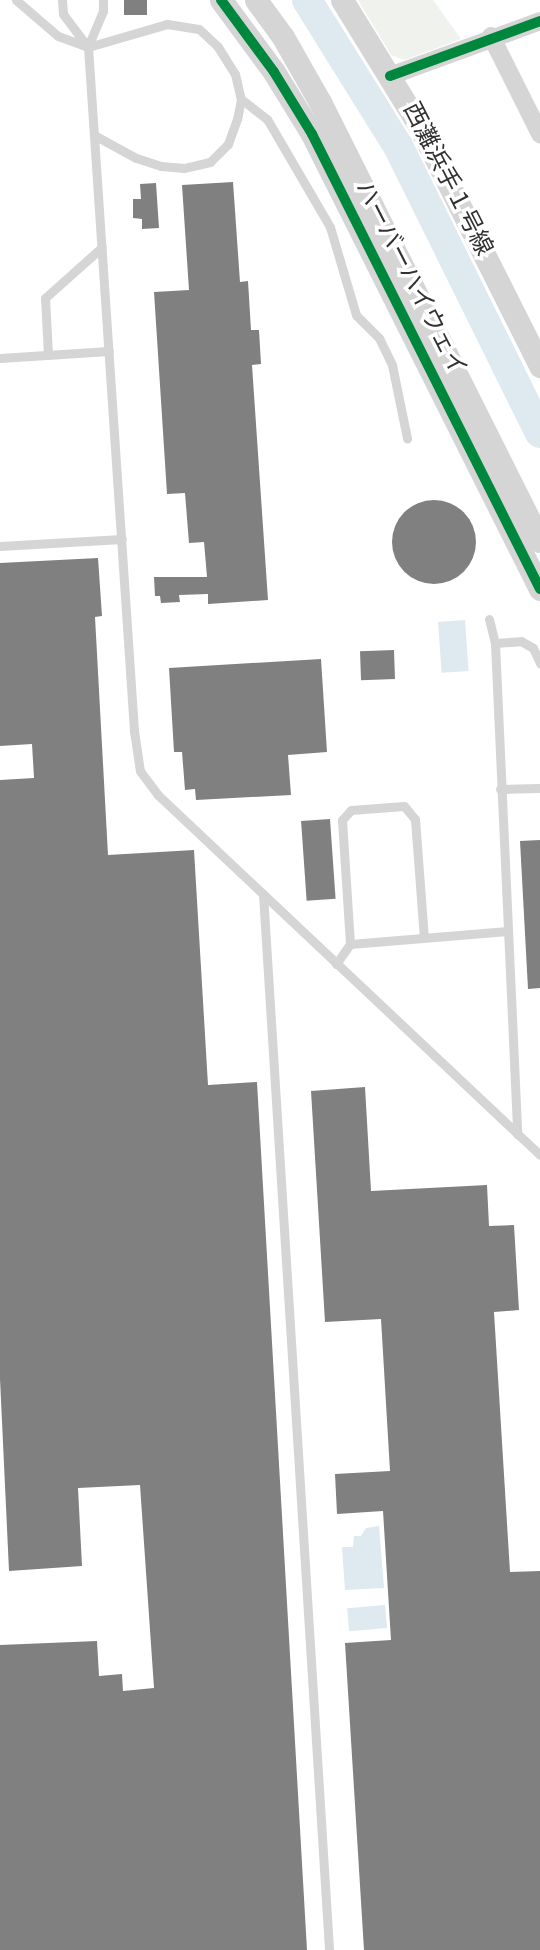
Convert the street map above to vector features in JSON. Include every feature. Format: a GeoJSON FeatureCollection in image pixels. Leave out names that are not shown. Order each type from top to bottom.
{"type":"FeatureCollection","features":[{"type":"Feature","properties":{"kind":"street","name":"ハーバーハイウェイ"},"geometry":{"type":"LineString","coordinates":[[221,0],[274,72],[312,134],[540,589]]}},
{"type":"Feature","properties":{"kind":"street","name":"ハーバーハイウェイ"},"geometry":{"type":"LineString","coordinates":[[233,0],[319,128],[540,567]]}},
{"type":"Feature","properties":{"kind":"street"},"geometry":{"type":"LineString","coordinates":[[256,0],[283,37],[320,102],[540,541]]}},
{"type":"Feature","properties":{"kind":"street","name":"西灘浜手１号線"},"geometry":{"type":"LineString","coordinates":[[342,0],[419,125],[540,363]]}},
{"type":"Feature","properties":{"kind":"street"},"geometry":{"type":"LineString","coordinates":[[390,76],[491,36],[540,21]]}},
{"type":"Feature","properties":{"kind":"street"},"geometry":{"type":"LineString","coordinates":[[491,36],[540,134]]}},
{"type":"Feature","properties":{"kind":"lane"},"geometry":{"type":"LineString","coordinates":[[16,0],[58,36],[88,47],[167,24],[199,29],[218,47],[235,74],[241,99],[228,144],[210,162],[184,168],[161,166],[136,158],[94,135]]}},
{"type":"Feature","properties":{"kind":"lane"},"geometry":{"type":"LineString","coordinates":[[62,0],[62,14],[88,47]]}},
{"type":"Feature","properties":{"kind":"lane"},"geometry":{"type":"LineString","coordinates":[[103,0],[103,11],[88,47],[134,731],[140,771],[158,795],[540,1155]]}},
{"type":"Feature","properties":{"kind":"lane"},"geometry":{"type":"LineString","coordinates":[[241,99],[267,119],[330,227],[356,314],[379,338],[392,365],[407,438]]}},
{"type":"Feature","properties":{"kind":"lane"},"geometry":{"type":"LineString","coordinates":[[48,355],[45,299],[102,247]]}},
{"type":"Feature","properties":{"kind":"lane"},"geometry":{"type":"LineString","coordinates":[[0,358],[109,351]]}},
{"type":"Feature","properties":{"kind":"lane"},"geometry":{"type":"LineString","coordinates":[[0,546],[122,539]]}},
{"type":"Feature","properties":{"kind":"lane"},"geometry":{"type":"LineString","coordinates":[[489,619],[495,643],[517,1135]]}},
{"type":"Feature","properties":{"kind":"lane"},"geometry":{"type":"LineString","coordinates":[[495,643],[521,641],[533,648],[540,663]]}},
{"type":"Feature","properties":{"kind":"lane"},"geometry":{"type":"LineString","coordinates":[[500,789],[540,788]]}},
{"type":"Feature","properties":{"kind":"lane"},"geometry":{"type":"LineString","coordinates":[[336,964],[350,944],[342,820],[351,810],[404,806],[415,819],[424,938]]}},
{"type":"Feature","properties":{"kind":"lane"},"geometry":{"type":"LineString","coordinates":[[263,894],[328,1950]]}},
{"type":"Feature","properties":{"kind":"lane"},"geometry":{"type":"LineString","coordinates":[[350,944],[507,931]]}},
{"type":"Feature","properties":{"kind":"shaded area"},"geometry":{"type":"Polygon","coordinates":[[[358,0],[433,0],[461,39],[405,60],[391,55],[358,0]]]}},
{"type":"Feature","properties":{"kind":"shaded area"},"geometry":{"type":"Polygon","coordinates":[[[465,620],[469,671],[442,673],[438,622],[465,620]]]}},
{"type":"Feature","properties":{"kind":"shaded area"},"geometry":{"type":"Polygon","coordinates":[[[379,1526],[384,1588],[345,1590],[342,1547],[353,1547],[354,1536],[361,1536],[366,1528],[379,1526]]]}},
{"type":"Feature","properties":{"kind":"shaded area"},"geometry":{"type":"Polygon","coordinates":[[[385,1605],[387,1628],[349,1631],[347,1608],[385,1605]]]}},
{"type":"Feature","properties":{"kind":"building"},"geometry":{"type":"Polygon","coordinates":[[[124,0],[147,0],[147,15],[124,15],[124,0]]]}},
{"type":"Feature","properties":{"kind":"building"},"geometry":{"type":"Polygon","coordinates":[[[233,182],[240,282],[248,281],[251,330],[259,330],[261,364],[252,365],[268,600],[208,604],[208,594],[179,595],[180,602],[161,603],[160,596],[155,596],[154,577],[207,577],[204,542],[189,543],[185,493],[167,494],[154,292],[189,290],[182,185],[233,182]]]}},
{"type":"Feature","properties":{"kind":"building"},"geometry":{"type":"Polygon","coordinates":[[[156,183],[159,228],[142,229],[142,219],[133,218],[133,199],[141,199],[140,184],[156,183]]]}},
{"type":"Feature","properties":{"kind":"building"},"geometry":{"type":"Polygon","coordinates":[[[434,500],[450,503],[464,512],[473,526],[476,542],[473,558],[464,572],[450,581],[434,584],[418,581],[404,572],[395,558],[392,542],[395,526],[404,512],[418,503],[434,500]]]}},
{"type":"Feature","properties":{"kind":"building"},"geometry":{"type":"Polygon","coordinates":[[[98,558],[102,616],[95,617],[108,855],[194,850],[208,1085],[257,1082],[307,1950],[0,1950],[0,1645],[97,1641],[99,1676],[122,1674],[123,1691],[154,1688],[140,1485],[78,1488],[82,1566],[9,1571],[0,1379],[0,780],[34,778],[32,744],[0,746],[0,563],[98,558]]]}},
{"type":"Feature","properties":{"kind":"building"},"geometry":{"type":"Polygon","coordinates":[[[394,650],[395,679],[361,680],[360,651],[394,650]]]}},
{"type":"Feature","properties":{"kind":"building"},"geometry":{"type":"Polygon","coordinates":[[[321,659],[327,752],[288,755],[291,795],[196,800],[195,789],[185,790],[182,752],[174,752],[169,668],[321,659]]]}},
{"type":"Feature","properties":{"kind":"building"},"geometry":{"type":"Polygon","coordinates":[[[330,819],[336,899],[307,901],[301,821],[330,819]]]}},
{"type":"Feature","properties":{"kind":"building"},"geometry":{"type":"Polygon","coordinates":[[[540,840],[540,988],[528,989],[520,841],[540,840]]]}},
{"type":"Feature","properties":{"kind":"building"},"geometry":{"type":"Polygon","coordinates":[[[365,1087],[371,1191],[487,1185],[489,1226],[514,1225],[519,1310],[494,1312],[510,1572],[540,1571],[540,1950],[364,1950],[345,1643],[391,1640],[383,1511],[337,1514],[335,1474],[390,1471],[381,1319],[325,1322],[311,1091],[365,1087]]]}},
{"type":"Feature","properties":{"kind":"waterway"},"geometry":{"type":"LineString","coordinates":[[307,0],[398,146],[540,433]]}},
{"type":"Feature","properties":{"kind":"cycle path"},"geometry":{"type":"LineString","coordinates":[[221,0],[274,72],[312,134],[540,589]]}},
{"type":"Feature","properties":{"kind":"cycle path"},"geometry":{"type":"LineString","coordinates":[[390,76],[540,21]]}}]}
